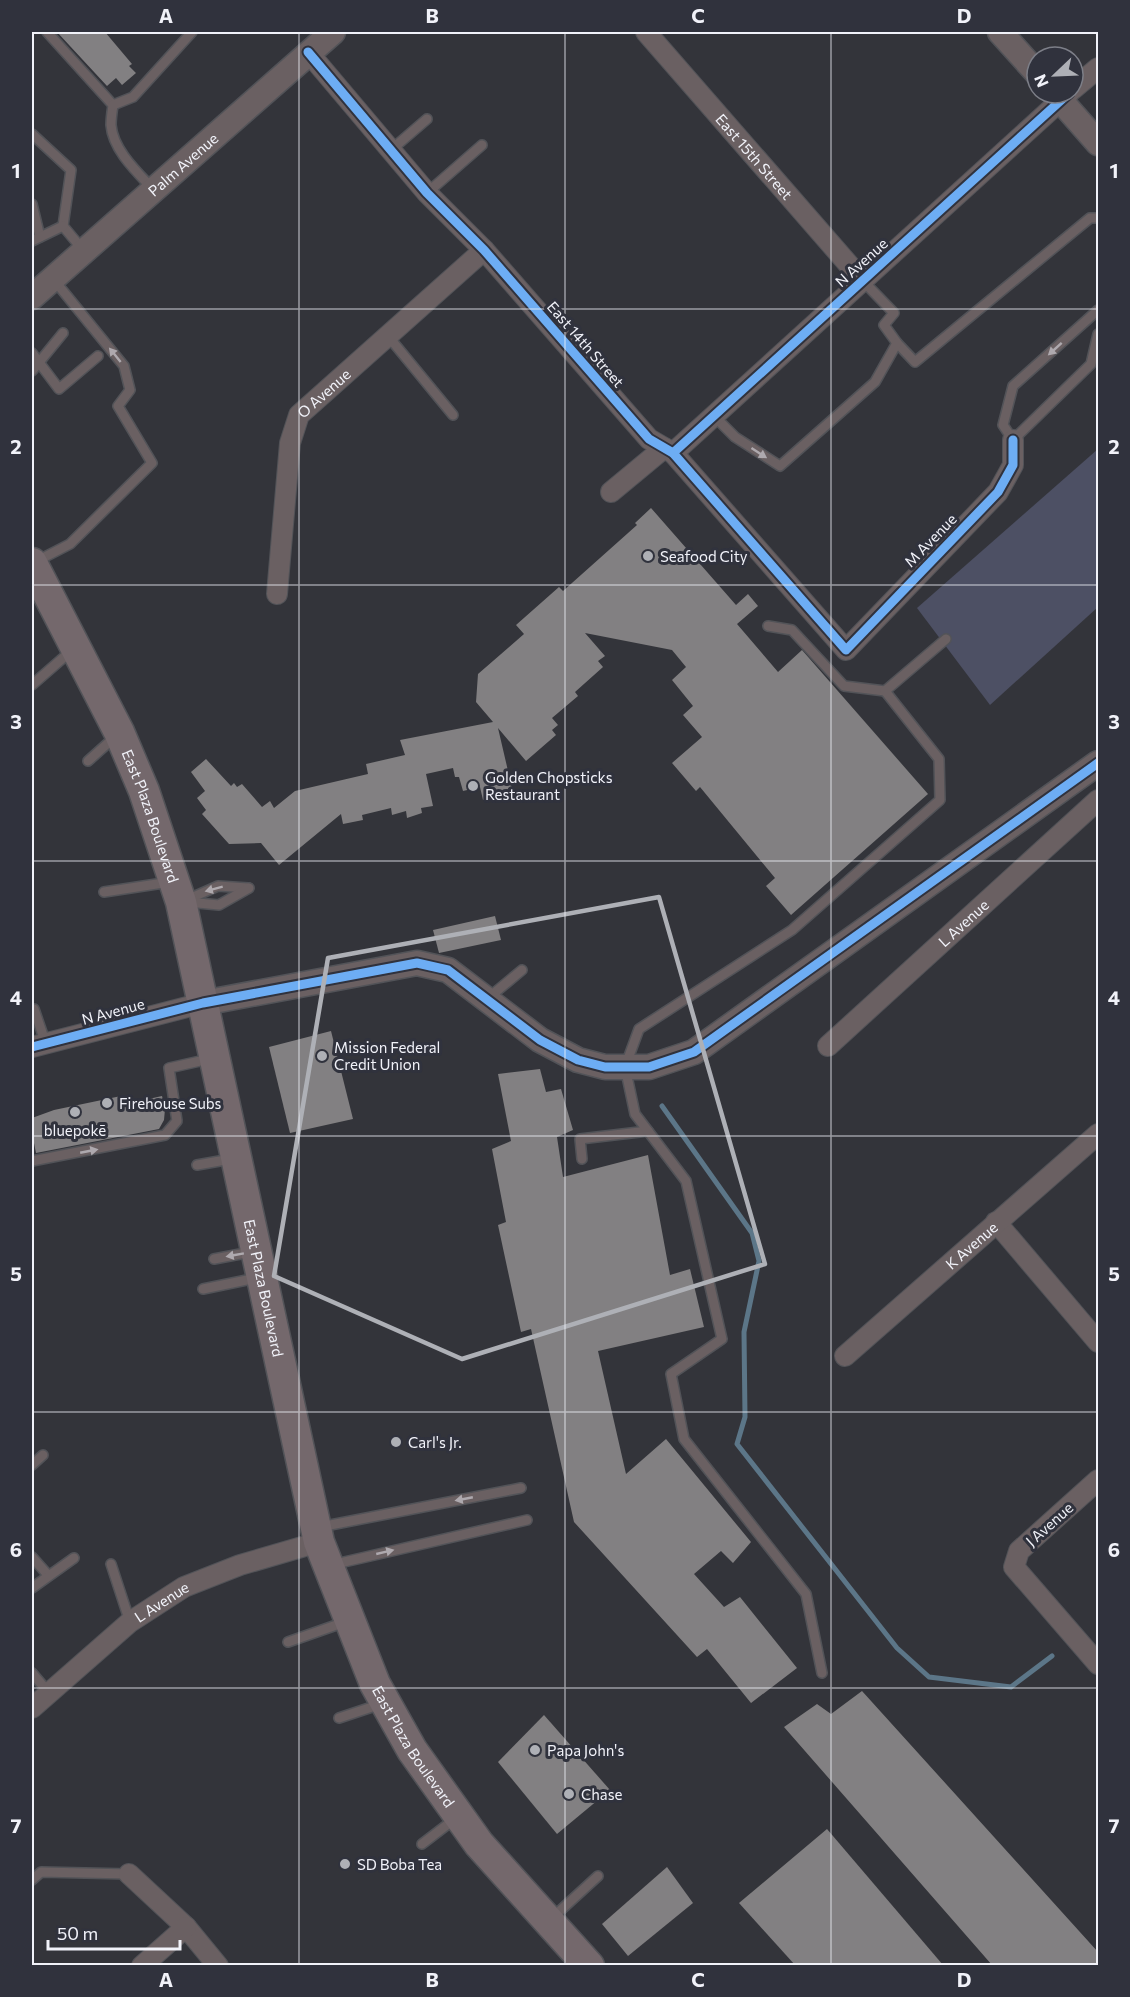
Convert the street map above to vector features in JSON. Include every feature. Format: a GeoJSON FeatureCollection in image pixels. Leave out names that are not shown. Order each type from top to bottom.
{"type":"FeatureCollection","features":[{"type":"Feature","properties":{"kind":"main road","name":"East Plaza Boulevard"},"geometry":{"type":"LineString","coordinates":[[32,563],[119,732],[144,791],[178,891],[321,1545],[375,1684],[412,1750],[479,1844],[588,1965]]}},
{"type":"Feature","properties":{"kind":"street","name":"Palm Avenue"},"geometry":{"type":"LineString","coordinates":[[32,294],[333,32]]}},
{"type":"Feature","properties":{"kind":"street","name":"East 15th Street"},"geometry":{"type":"LineString","coordinates":[[646,32],[863,281]]}},
{"type":"Feature","properties":{"kind":"street"},"geometry":{"type":"LineString","coordinates":[[1000,32],[1025,60]]}},
{"type":"Feature","properties":{"kind":"street","name":"East 14th Street"},"geometry":{"type":"LineString","coordinates":[[308,52],[427,193],[484,250],[649,439],[669,450],[846,650]]}},
{"type":"Feature","properties":{"kind":"street","name":"N Avenue"},"geometry":{"type":"LineString","coordinates":[[1085,78],[1098,68]]}},
{"type":"Feature","properties":{"kind":"street","name":"N Avenue"},"geometry":{"type":"LineString","coordinates":[[611,492],[714,416],[1052,105]]}},
{"type":"Feature","properties":{"kind":"street"},"geometry":{"type":"LineString","coordinates":[[1072,105],[1098,143]]}},
{"type":"Feature","properties":{"kind":"street","name":"O Avenue"},"geometry":{"type":"LineString","coordinates":[[277,594],[290,443],[299,415],[484,250]]}},
{"type":"Feature","properties":{"kind":"street","name":"M Avenue"},"geometry":{"type":"LineString","coordinates":[[846,650],[998,492],[1013,465],[1012,440]]}},
{"type":"Feature","properties":{"kind":"street"},"geometry":{"type":"LineString","coordinates":[[203,1003],[417,963],[448,970],[540,1040],[578,1060],[605,1067],[649,1067],[694,1052],[1098,763]]}},
{"type":"Feature","properties":{"kind":"street","name":"L Avenue"},"geometry":{"type":"LineString","coordinates":[[828,1046],[1098,800]]}},
{"type":"Feature","properties":{"kind":"street","name":"N Avenue"},"geometry":{"type":"LineString","coordinates":[[39,1046],[203,1003]]}},
{"type":"Feature","properties":{"kind":"street","name":"K Avenue"},"geometry":{"type":"LineString","coordinates":[[845,1356],[1098,1134]]}},
{"type":"Feature","properties":{"kind":"street"},"geometry":{"type":"LineString","coordinates":[[996,1222],[1098,1342]]}},
{"type":"Feature","properties":{"kind":"street","name":"J Avenue"},"geometry":{"type":"LineString","coordinates":[[1098,1480],[1018,1551],[1014,1567],[1098,1664]]}},
{"type":"Feature","properties":{"kind":"street","name":"L Avenue"},"geometry":{"type":"LineString","coordinates":[[32,1708],[130,1622],[184,1587],[240,1565],[321,1545]]}},
{"type":"Feature","properties":{"kind":"street"},"geometry":{"type":"LineString","coordinates":[[129,1874],[186,1928],[218,1965]]}},
{"type":"Feature","properties":{"kind":"street"},"geometry":{"type":"LineString","coordinates":[[142,1965],[186,1928]]}},
{"type":"Feature","properties":{"kind":"lane"},"geometry":{"type":"LineString","coordinates":[[48,32],[112,105],[111,126],[114,138],[126,158],[153,189]]}},
{"type":"Feature","properties":{"kind":"lane"},"geometry":{"type":"LineString","coordinates":[[112,105],[133,98],[192,32]]}},
{"type":"Feature","properties":{"kind":"lane"},"geometry":{"type":"LineString","coordinates":[[391,150],[427,118]]}},
{"type":"Feature","properties":{"kind":"lane"},"geometry":{"type":"LineString","coordinates":[[32,134],[71,170],[63,226],[83,251]]}},
{"type":"Feature","properties":{"kind":"lane"},"geometry":{"type":"LineString","coordinates":[[427,193],[482,145]]}},
{"type":"Feature","properties":{"kind":"lane"},"geometry":{"type":"LineString","coordinates":[[32,204],[36,239],[63,226]]}},
{"type":"Feature","properties":{"kind":"lane"},"geometry":{"type":"LineString","coordinates":[[863,281],[894,313],[884,325],[915,362],[1090,218],[1098,218]]}},
{"type":"Feature","properties":{"kind":"lane"},"geometry":{"type":"LineString","coordinates":[[32,563],[70,544],[152,463],[118,406],[130,390],[124,366],[52,278]]}},
{"type":"Feature","properties":{"kind":"lane"},"geometry":{"type":"LineString","coordinates":[[1098,310],[1013,386],[1003,425],[1012,440],[1091,364],[1098,334]]}},
{"type":"Feature","properties":{"kind":"lane"},"geometry":{"type":"LineString","coordinates":[[32,371],[63,333]]}},
{"type":"Feature","properties":{"kind":"lane"},"geometry":{"type":"LineString","coordinates":[[388,336],[453,415]]}},
{"type":"Feature","properties":{"kind":"lane"},"geometry":{"type":"LineString","coordinates":[[714,416],[735,437],[780,466],[875,382],[897,343]]}},
{"type":"Feature","properties":{"kind":"lane"},"geometry":{"type":"LineString","coordinates":[[32,353],[59,389],[98,356]]}},
{"type":"Feature","properties":{"kind":"lane"},"geometry":{"type":"LineString","coordinates":[[768,626],[792,630],[844,686],[885,690],[946,639]]}},
{"type":"Feature","properties":{"kind":"lane"},"geometry":{"type":"LineString","coordinates":[[32,685],[75,647]]}},
{"type":"Feature","properties":{"kind":"lane"},"geometry":{"type":"LineString","coordinates":[[822,1673],[806,1594],[684,1439],[670,1374],[722,1339],[686,1181],[635,1114],[625,1067],[639,1029],[792,930],[940,800],[939,759],[885,690]]}},
{"type":"Feature","properties":{"kind":"lane"},"geometry":{"type":"LineString","coordinates":[[88,762],[119,732]]}},
{"type":"Feature","properties":{"kind":"lane"},"geometry":{"type":"LineString","coordinates":[[104,892],[178,891],[218,886],[249,888],[219,905],[178,891]]}},
{"type":"Feature","properties":{"kind":"lane"},"geometry":{"type":"LineString","coordinates":[[487,999],[522,970]]}},
{"type":"Feature","properties":{"kind":"lane"},"geometry":{"type":"LineString","coordinates":[[34,1009],[39,1046]]}},
{"type":"Feature","properties":{"kind":"lane"},"geometry":{"type":"LineString","coordinates":[[32,1161],[165,1135],[177,1121],[169,1068],[215,1058]]}},
{"type":"Feature","properties":{"kind":"lane"},"geometry":{"type":"LineString","coordinates":[[582,1159],[580,1139],[648,1131]]}},
{"type":"Feature","properties":{"kind":"lane"},"geometry":{"type":"LineString","coordinates":[[197,1165],[236,1158]]}},
{"type":"Feature","properties":{"kind":"lane"},"geometry":{"type":"LineString","coordinates":[[214,1259],[259,1264]]}},
{"type":"Feature","properties":{"kind":"lane"},"geometry":{"type":"LineString","coordinates":[[203,1289],[259,1264]]}},
{"type":"Feature","properties":{"kind":"lane"},"geometry":{"type":"LineString","coordinates":[[32,1465],[43,1455]]}},
{"type":"Feature","properties":{"kind":"lane"},"geometry":{"type":"LineString","coordinates":[[321,1545],[521,1488]]}},
{"type":"Feature","properties":{"kind":"lane"},"geometry":{"type":"LineString","coordinates":[[321,1545],[527,1520]]}},
{"type":"Feature","properties":{"kind":"lane"},"geometry":{"type":"LineString","coordinates":[[32,1557],[48,1575]]}},
{"type":"Feature","properties":{"kind":"lane"},"geometry":{"type":"LineString","coordinates":[[32,1588],[74,1558]]}},
{"type":"Feature","properties":{"kind":"lane"},"geometry":{"type":"LineString","coordinates":[[111,1564],[130,1622]]}},
{"type":"Feature","properties":{"kind":"lane"},"geometry":{"type":"LineString","coordinates":[[288,1642],[350,1620]]}},
{"type":"Feature","properties":{"kind":"lane"},"geometry":{"type":"LineString","coordinates":[[32,1673],[49,1693]]}},
{"type":"Feature","properties":{"kind":"lane"},"geometry":{"type":"LineString","coordinates":[[339,1718],[386,1702]]}},
{"type":"Feature","properties":{"kind":"lane"},"geometry":{"type":"LineString","coordinates":[[422,1844],[458,1816]]}},
{"type":"Feature","properties":{"kind":"lane"},"geometry":{"type":"LineString","coordinates":[[32,1880],[41,1872],[129,1874]]}},
{"type":"Feature","properties":{"kind":"lane"},"geometry":{"type":"LineString","coordinates":[[549,1920],[598,1876]]}},
{"type":"Feature","properties":{"kind":"highlighted area"},"geometry":{"type":"Polygon","coordinates":[[[659,897],[765,1264],[462,1359],[274,1276],[328,958],[659,897]]]}},
{"type":"Feature","properties":{"kind":"shaded area"},"geometry":{"type":"Polygon","coordinates":[[[1098,449],[1098,607],[990,705],[917,608],[1098,449]]]}},
{"type":"Feature","properties":{"kind":"building"},"geometry":{"type":"Polygon","coordinates":[[[57,32],[105,32],[132,64],[129,66],[136,73],[122,85],[116,78],[107,86],[57,32]]]}},
{"type":"Feature","properties":{"kind":"building"},"geometry":{"type":"Polygon","coordinates":[[[651,508],[736,605],[748,594],[758,606],[737,624],[778,672],[802,650],[928,794],[791,915],[766,886],[775,878],[700,787],[696,791],[672,763],[702,737],[683,715],[693,706],[672,680],[686,667],[672,650],[585,633],[605,656],[598,661],[603,667],[575,692],[578,696],[552,718],[558,725],[552,730],[556,735],[526,761],[498,728],[512,788],[508,788],[510,794],[483,800],[480,787],[463,791],[459,777],[455,777],[453,768],[426,774],[433,806],[421,808],[422,813],[407,818],[406,811],[392,815],[391,808],[362,815],[363,820],[343,824],[341,814],[279,865],[261,843],[229,844],[202,814],[206,810],[197,798],[205,791],[191,772],[206,759],[231,786],[234,783],[237,787],[242,784],[262,807],[270,801],[274,808],[295,791],[368,774],[366,764],[405,755],[400,740],[493,722],[476,702],[478,674],[524,634],[516,625],[559,587],[563,591],[637,525],[635,523],[651,508]]]}},
{"type":"Feature","properties":{"kind":"building"},"geometry":{"type":"Polygon","coordinates":[[[495,916],[501,940],[439,953],[433,930],[495,916]]]}},
{"type":"Feature","properties":{"kind":"building"},"geometry":{"type":"Polygon","coordinates":[[[331,1031],[353,1119],[290,1133],[269,1047],[331,1031]]]}},
{"type":"Feature","properties":{"kind":"building"},"geometry":{"type":"Polygon","coordinates":[[[540,1069],[546,1092],[561,1089],[573,1130],[557,1137],[563,1177],[648,1155],[670,1275],[690,1269],[704,1327],[598,1351],[626,1474],[666,1439],[751,1542],[733,1563],[721,1551],[694,1574],[724,1607],[740,1597],[797,1668],[751,1703],[707,1649],[697,1657],[574,1522],[531,1329],[521,1332],[498,1225],[506,1222],[492,1149],[511,1141],[498,1074],[540,1069]]]}},
{"type":"Feature","properties":{"kind":"building"},"geometry":{"type":"Polygon","coordinates":[[[121,1096],[122,1105],[162,1096],[165,1109],[164,1120],[159,1129],[36,1153],[32,1118],[54,1110],[121,1096]]]}},
{"type":"Feature","properties":{"kind":"building"},"geometry":{"type":"Polygon","coordinates":[[[862,1691],[1098,1952],[1098,1965],[992,1965],[784,1727],[817,1704],[831,1714],[862,1691]]]}},
{"type":"Feature","properties":{"kind":"building"},"geometry":{"type":"Polygon","coordinates":[[[544,1715],[610,1790],[557,1834],[498,1762],[544,1715]]]}},
{"type":"Feature","properties":{"kind":"building"},"geometry":{"type":"Polygon","coordinates":[[[827,1829],[943,1965],[795,1965],[739,1903],[827,1829]]]}},
{"type":"Feature","properties":{"kind":"building"},"geometry":{"type":"Polygon","coordinates":[[[667,1867],[693,1903],[628,1956],[602,1924],[667,1867]]]}},
{"type":"Feature","properties":{"kind":"waterway"},"geometry":{"type":"LineString","coordinates":[[662,1106],[752,1233],[759,1261],[744,1332],[745,1417],[737,1444],[897,1648],[929,1677],[1011,1687],[1052,1656]]}},
{"type":"Feature","properties":{"kind":"cycle path"},"geometry":{"type":"LineString","coordinates":[[308,52],[427,193],[484,250],[649,439],[673,453],[846,650],[998,492],[1013,465],[1013,440]]}},
{"type":"Feature","properties":{"kind":"cycle path"},"geometry":{"type":"LineString","coordinates":[[673,453],[1056,105]]}},
{"type":"Feature","properties":{"kind":"cycle path"},"geometry":{"type":"LineString","coordinates":[[32,1047],[203,1003],[417,963],[448,970],[540,1040],[578,1060],[605,1067],[649,1067],[694,1052],[1098,763]]}},
{"type":"Feature","properties":{"kind":"place","name":"Seafood City"},"geometry":{"type":"Point","coordinates":[648,556]}},
{"type":"Feature","properties":{"kind":"place","name":"Golden Chopsticks Restaurant"},"geometry":{"type":"Point","coordinates":[473,786]}},
{"type":"Feature","properties":{"kind":"place","name":"Mission Federal Credit Union"},"geometry":{"type":"Point","coordinates":[322,1056]}},
{"type":"Feature","properties":{"kind":"place","name":"Firehouse Subs"},"geometry":{"type":"Point","coordinates":[107,1103]}},
{"type":"Feature","properties":{"kind":"place","name":"bluepokē"},"geometry":{"type":"Point","coordinates":[75,1112]}},
{"type":"Feature","properties":{"kind":"place","name":"Carl's Jr."},"geometry":{"type":"Point","coordinates":[396,1442]}},
{"type":"Feature","properties":{"kind":"place","name":"Papa John's"},"geometry":{"type":"Point","coordinates":[535,1750]}},
{"type":"Feature","properties":{"kind":"place","name":"Chase"},"geometry":{"type":"Point","coordinates":[569,1794]}},
{"type":"Feature","properties":{"kind":"place","name":"SD Boba Tea"},"geometry":{"type":"Point","coordinates":[345,1864]}}]}
